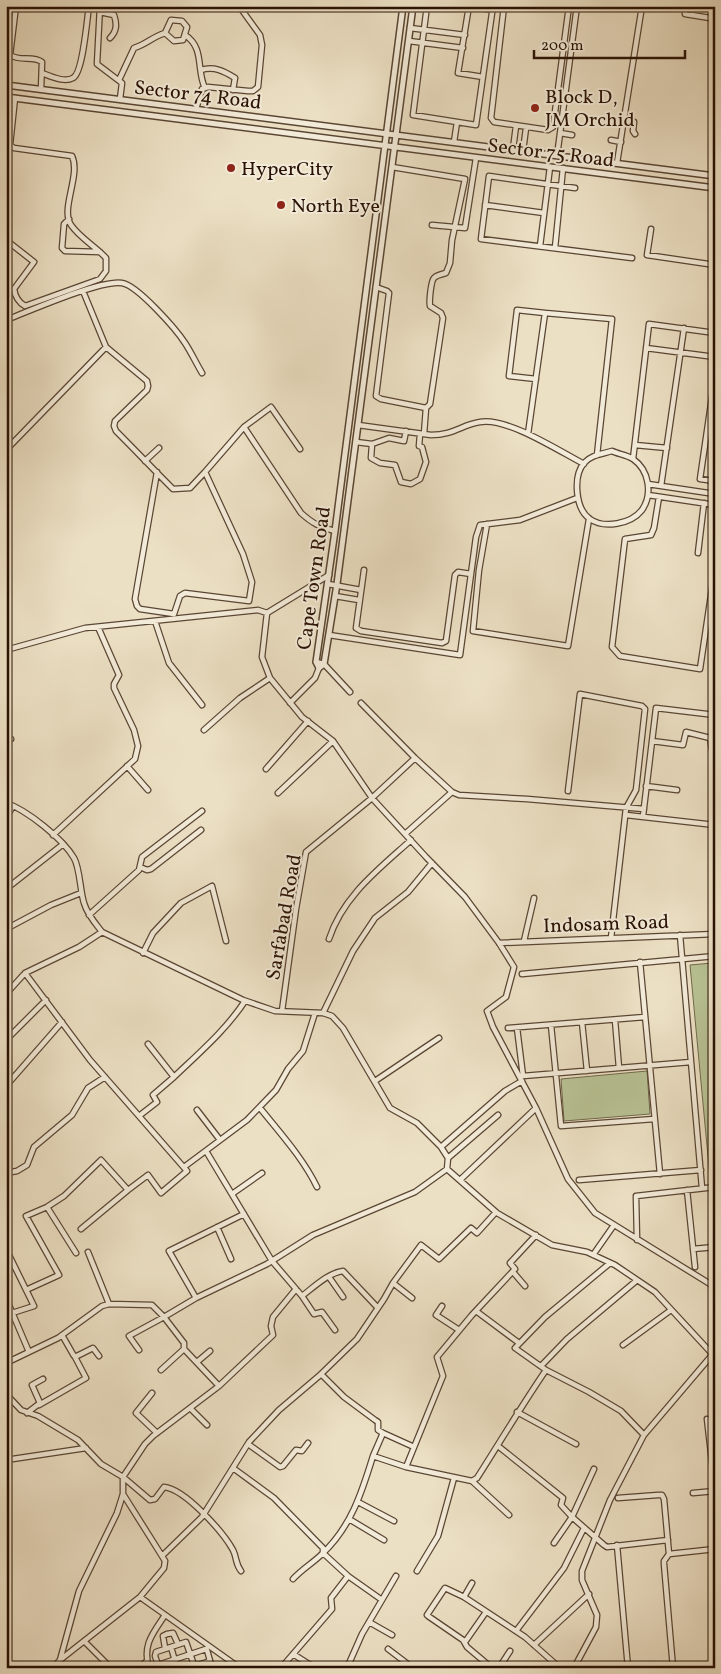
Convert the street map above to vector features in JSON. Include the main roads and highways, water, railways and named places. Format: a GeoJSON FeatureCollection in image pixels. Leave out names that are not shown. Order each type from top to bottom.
{"type":"FeatureCollection","features":[{"type":"Feature","properties":{"kind":"place","name":"Block D, JM Orchid"},"geometry":{"type":"Point","coordinates":[535,108]}},
{"type":"Feature","properties":{"kind":"place","name":"HyperCity"},"geometry":{"type":"Point","coordinates":[231,168]}},
{"type":"Feature","properties":{"kind":"place","name":"North Eye"},"geometry":{"type":"Point","coordinates":[281,205]}}]}
